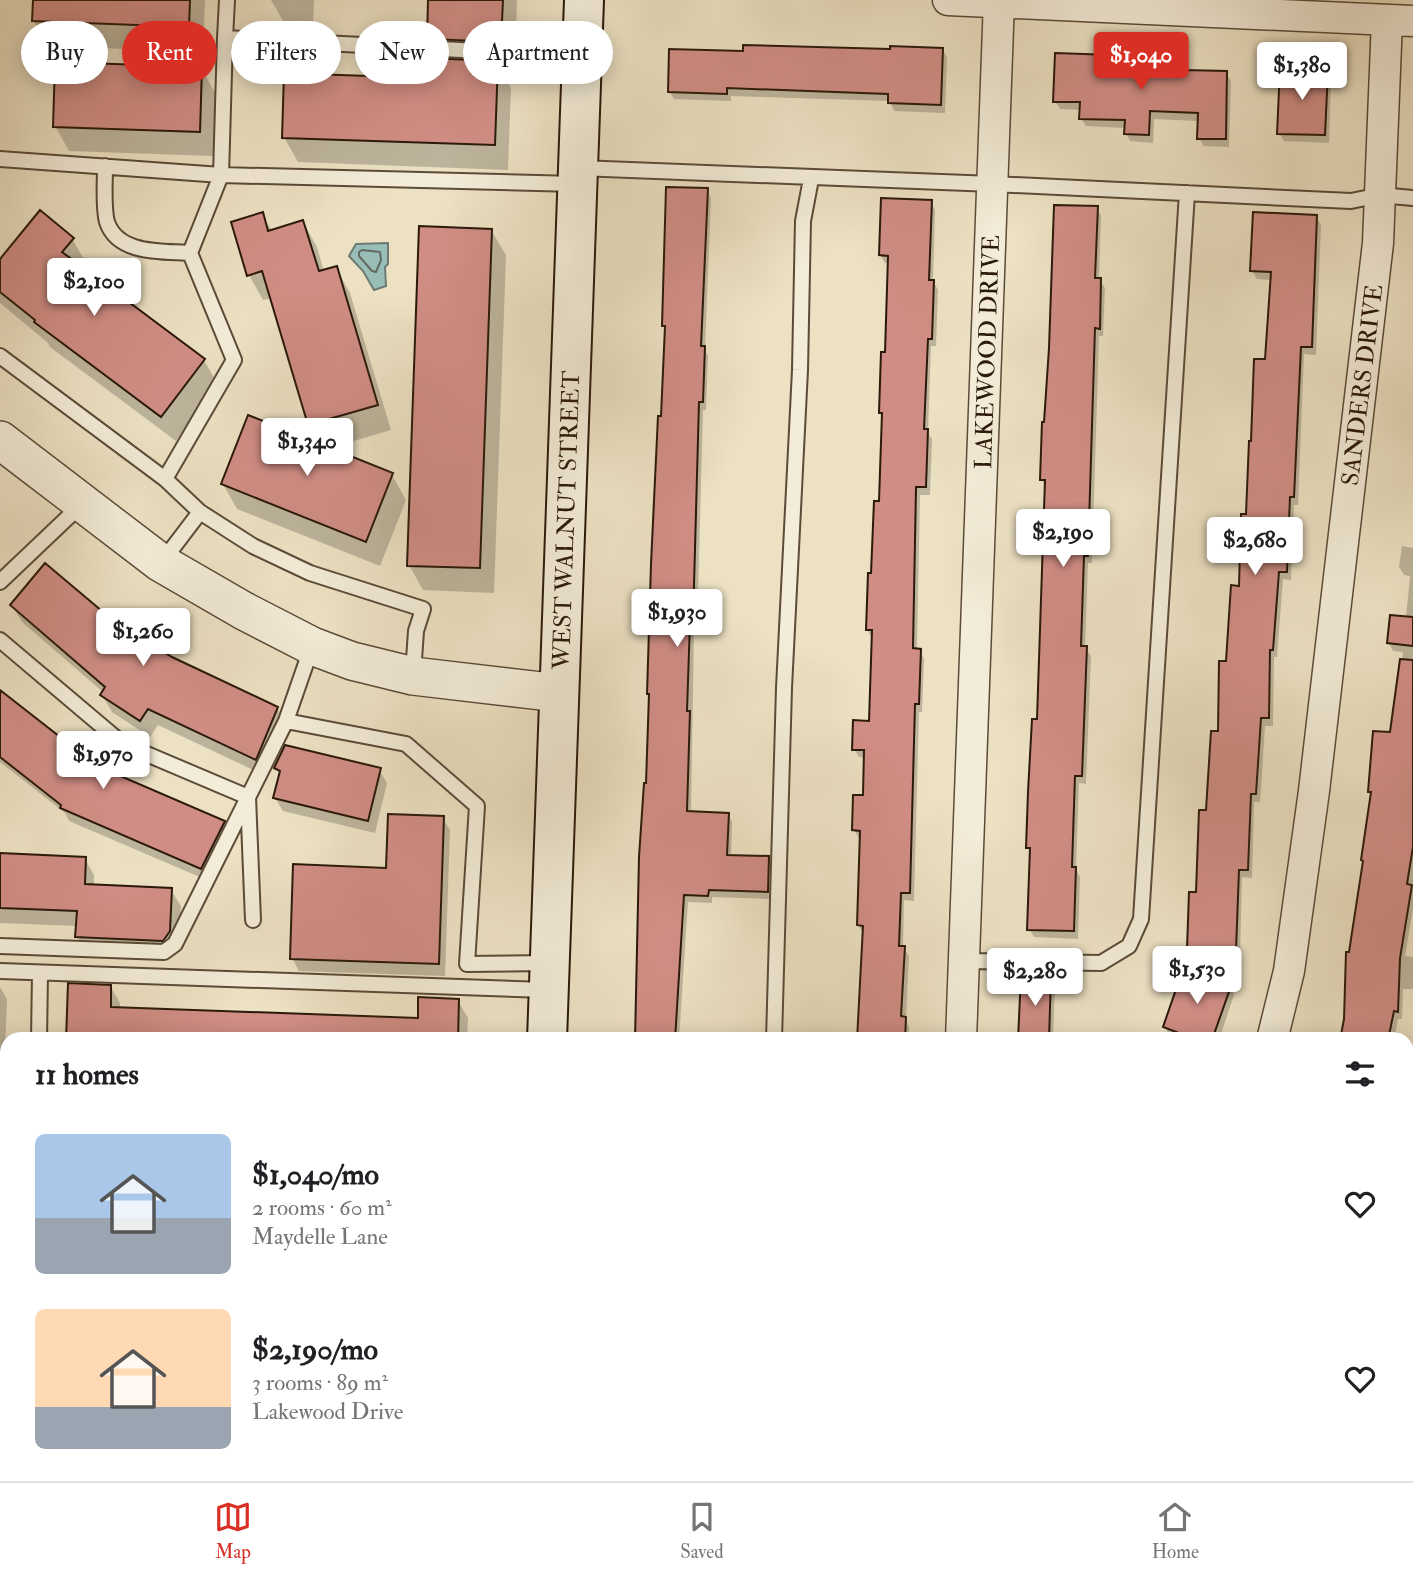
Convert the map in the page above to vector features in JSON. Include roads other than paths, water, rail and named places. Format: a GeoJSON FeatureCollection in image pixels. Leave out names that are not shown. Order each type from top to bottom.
{"type":"FeatureCollection","features":[{"type":"Feature","properties":{"kind":"main road","name":"WEST WALNUT STREET"},"geometry":{"type":"LineString","coordinates":[[583,21],[584,0]]}},
{"type":"Feature","properties":{"kind":"main road","name":"WEST WALNUT STREET"},"geometry":{"type":"LineString","coordinates":[[547,1032],[581,84]]}},
{"type":"Feature","properties":{"kind":"street"},"geometry":{"type":"LineString","coordinates":[[948,0],[1400,20]]}},
{"type":"Feature","properties":{"kind":"street","name":"LAKEWOOD DRIVE"},"geometry":{"type":"LineString","coordinates":[[961,1032],[999,1]]}},
{"type":"Feature","properties":{"kind":"street","name":"SANDERS DRIVE"},"geometry":{"type":"LineString","coordinates":[[1274,1032],[1289,971],[1314,792],[1378,243],[1380,195],[1400,20]]}},
{"type":"Feature","properties":{"kind":"street"},"geometry":{"type":"LineString","coordinates":[[0,440],[161,563],[312,646],[352,661],[413,676],[559,693]]}},
{"type":"Feature","properties":{"kind":"lane"},"geometry":{"type":"LineString","coordinates":[[164,480],[234,360],[190,253],[221,175],[227,0]]}},
{"type":"Feature","properties":{"kind":"lane"},"geometry":{"type":"LineString","coordinates":[[225,38],[463,51]]}},
{"type":"Feature","properties":{"kind":"lane"},"geometry":{"type":"LineString","coordinates":[[0,159],[221,175],[811,178],[1351,201],[1380,195],[1413,198]]}},
{"type":"Feature","properties":{"kind":"lane"},"geometry":{"type":"LineString","coordinates":[[105,166],[107,222],[115,235],[136,249],[190,253]]}},
{"type":"Feature","properties":{"kind":"lane"},"geometry":{"type":"LineString","coordinates":[[774,1032],[784,688],[800,370],[803,221],[811,178]]}},
{"type":"Feature","properties":{"kind":"lane"},"geometry":{"type":"LineString","coordinates":[[964,961],[1101,963],[1129,946],[1141,919],[1187,194]]}},
{"type":"Feature","properties":{"kind":"lane"},"geometry":{"type":"LineString","coordinates":[[0,356],[164,480],[200,512],[253,546],[310,573],[424,609],[416,631],[413,676]]}},
{"type":"Feature","properties":{"kind":"lane"},"geometry":{"type":"LineString","coordinates":[[0,582],[82,504]]}},
{"type":"Feature","properties":{"kind":"lane"},"geometry":{"type":"LineString","coordinates":[[161,563],[200,512]]}},
{"type":"Feature","properties":{"kind":"lane"},"geometry":{"type":"LineString","coordinates":[[0,640],[123,744],[248,797]]}},
{"type":"Feature","properties":{"kind":"lane"},"geometry":{"type":"LineString","coordinates":[[0,947],[164,952],[175,944],[286,720],[312,646]]}},
{"type":"Feature","properties":{"kind":"lane"},"geometry":{"type":"LineString","coordinates":[[286,720],[406,744],[477,806],[467,964],[549,977]]}},
{"type":"Feature","properties":{"kind":"lane"},"geometry":{"type":"LineString","coordinates":[[248,797],[253,920]]}},
{"type":"Feature","properties":{"kind":"lane"},"geometry":{"type":"LineString","coordinates":[[0,971],[549,977]]}},
{"type":"Feature","properties":{"kind":"lane"},"geometry":{"type":"LineString","coordinates":[[39,1032],[40,973]]}},
{"type":"Feature","properties":{"kind":"water"},"geometry":{"type":"Polygon","coordinates":[[[388,243],[386,286],[374,290],[363,271],[349,256],[356,244],[388,243]]]}}]}
